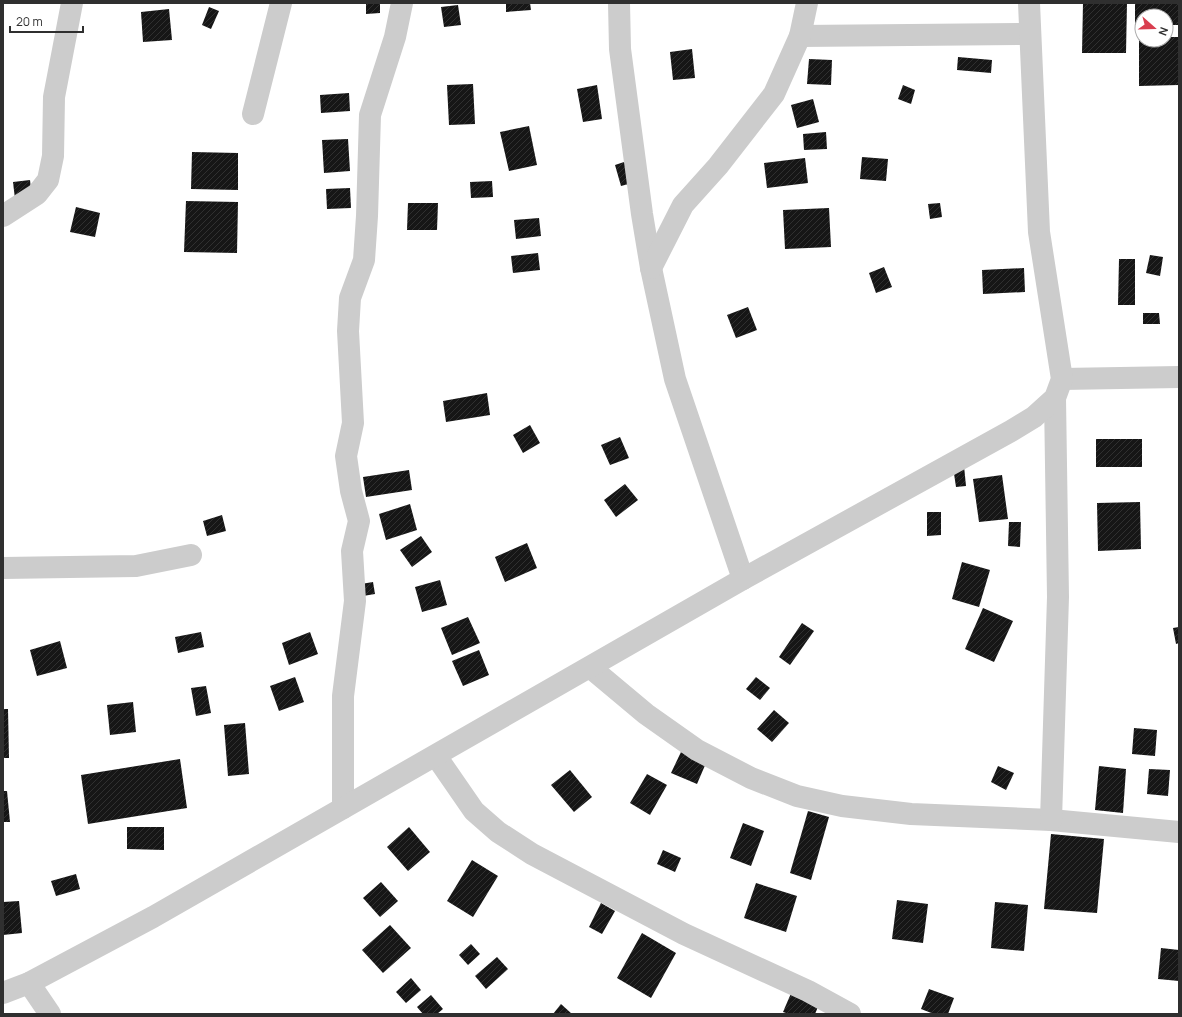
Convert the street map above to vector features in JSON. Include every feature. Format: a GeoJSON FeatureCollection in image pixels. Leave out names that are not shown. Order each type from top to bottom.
{"type":"FeatureCollection","features":[{"type":"Feature","properties":{"kind":"street"},"geometry":{"type":"LineString","coordinates":[[3,216],[37,194],[48,180],[53,156],[54,97],[72,3]]}},
{"type":"Feature","properties":{"kind":"street"},"geometry":{"type":"LineString","coordinates":[[253,114],[281,3]]}},
{"type":"Feature","properties":{"kind":"street"},"geometry":{"type":"LineString","coordinates":[[343,808],[343,696],[355,601],[352,551],[359,521],[351,491],[346,456],[354,423],[348,331],[350,298],[364,260],[370,115],[395,37],[402,3]]}},
{"type":"Feature","properties":{"kind":"street"},"geometry":{"type":"LineString","coordinates":[[619,3],[620,49],[642,214],[651,268],[675,379],[743,579]]}},
{"type":"Feature","properties":{"kind":"street"},"geometry":{"type":"LineString","coordinates":[[651,268],[683,204],[718,166],[774,94],[800,36],[808,3]]}},
{"type":"Feature","properties":{"kind":"street"},"geometry":{"type":"LineString","coordinates":[[1029,3],[1039,232],[1058,388],[1058,597],[1052,820]]}},
{"type":"Feature","properties":{"kind":"street"},"geometry":{"type":"LineString","coordinates":[[800,36],[1030,34]]}},
{"type":"Feature","properties":{"kind":"street"},"geometry":{"type":"LineString","coordinates":[[3,992],[29,983],[153,917],[591,668],[743,579],[1011,431],[1034,417],[1058,388],[1179,377]]}},
{"type":"Feature","properties":{"kind":"street"},"geometry":{"type":"LineString","coordinates":[[3,568],[136,566],[191,555]]}},
{"type":"Feature","properties":{"kind":"street"},"geometry":{"type":"LineString","coordinates":[[591,668],[646,714],[696,750],[751,778],[797,796],[842,806],[911,814],[1052,820],[1179,832]]}},
{"type":"Feature","properties":{"kind":"street"},"geometry":{"type":"LineString","coordinates":[[436,756],[474,812],[498,832],[532,854],[684,934],[808,992],[850,1014]]}},
{"type":"Feature","properties":{"kind":"street"},"geometry":{"type":"LineString","coordinates":[[29,983],[50,1014]]}},
{"type":"Feature","properties":{"kind":"building"},"geometry":{"type":"Polygon","coordinates":[[[366,3],[380,3],[380,13],[366,14],[366,3]]]}},
{"type":"Feature","properties":{"kind":"building"},"geometry":{"type":"Polygon","coordinates":[[[506,3],[530,3],[531,10],[506,12],[506,3]]]}},
{"type":"Feature","properties":{"kind":"building"},"geometry":{"type":"Polygon","coordinates":[[[1083,3],[1127,3],[1126,53],[1082,53],[1083,3]]]}},
{"type":"Feature","properties":{"kind":"building"},"geometry":{"type":"Polygon","coordinates":[[[1135,3],[1179,3],[1179,25],[1174,25],[1174,8],[1135,8],[1135,3]]]}},
{"type":"Feature","properties":{"kind":"building"},"geometry":{"type":"Polygon","coordinates":[[[458,5],[461,25],[444,27],[441,7],[458,5]]]}},
{"type":"Feature","properties":{"kind":"building"},"geometry":{"type":"Polygon","coordinates":[[[209,7],[219,11],[211,29],[202,25],[209,7]]]}},
{"type":"Feature","properties":{"kind":"building"},"geometry":{"type":"Polygon","coordinates":[[[169,9],[172,40],[143,42],[141,12],[169,9]]]}},
{"type":"Feature","properties":{"kind":"building"},"geometry":{"type":"Polygon","coordinates":[[[1174,37],[1179,37],[1179,85],[1139,86],[1139,48],[1174,48],[1174,37]]]}},
{"type":"Feature","properties":{"kind":"building"},"geometry":{"type":"Polygon","coordinates":[[[692,49],[695,78],[673,80],[670,52],[692,49]]]}},
{"type":"Feature","properties":{"kind":"building"},"geometry":{"type":"Polygon","coordinates":[[[958,57],[992,60],[991,73],[957,70],[958,57]]]}},
{"type":"Feature","properties":{"kind":"building"},"geometry":{"type":"Polygon","coordinates":[[[809,59],[832,60],[831,85],[807,84],[809,59]]]}},
{"type":"Feature","properties":{"kind":"building"},"geometry":{"type":"Polygon","coordinates":[[[473,84],[475,124],[449,125],[447,85],[473,84]]]}},
{"type":"Feature","properties":{"kind":"building"},"geometry":{"type":"Polygon","coordinates":[[[597,85],[602,119],[583,122],[577,89],[597,85]]]}},
{"type":"Feature","properties":{"kind":"building"},"geometry":{"type":"Polygon","coordinates":[[[903,85],[915,90],[911,104],[898,99],[903,85]]]}},
{"type":"Feature","properties":{"kind":"building"},"geometry":{"type":"Polygon","coordinates":[[[349,93],[350,111],[321,113],[320,95],[349,93]]]}},
{"type":"Feature","properties":{"kind":"building"},"geometry":{"type":"Polygon","coordinates":[[[813,99],[819,122],[797,128],[791,105],[813,99]]]}},
{"type":"Feature","properties":{"kind":"building"},"geometry":{"type":"Polygon","coordinates":[[[529,126],[537,165],[509,171],[500,132],[529,126]]]}},
{"type":"Feature","properties":{"kind":"building"},"geometry":{"type":"Polygon","coordinates":[[[826,132],[827,149],[804,150],[803,134],[826,132]]]}},
{"type":"Feature","properties":{"kind":"building"},"geometry":{"type":"Polygon","coordinates":[[[348,139],[350,171],[324,173],[322,140],[348,139]]]}},
{"type":"Feature","properties":{"kind":"building"},"geometry":{"type":"Polygon","coordinates":[[[192,152],[238,153],[238,190],[191,189],[192,152]]]}},
{"type":"Feature","properties":{"kind":"building"},"geometry":{"type":"Polygon","coordinates":[[[862,157],[888,159],[886,181],[860,179],[862,157]]]}},
{"type":"Feature","properties":{"kind":"building"},"geometry":{"type":"Polygon","coordinates":[[[805,158],[808,183],[767,188],[764,163],[805,158]]]}},
{"type":"Feature","properties":{"kind":"building"},"geometry":{"type":"Polygon","coordinates":[[[630,160],[636,182],[621,186],[615,165],[630,160]]]}},
{"type":"Feature","properties":{"kind":"building"},"geometry":{"type":"Polygon","coordinates":[[[30,180],[32,198],[15,199],[13,182],[30,180]]]}},
{"type":"Feature","properties":{"kind":"building"},"geometry":{"type":"Polygon","coordinates":[[[492,181],[493,197],[471,198],[470,182],[492,181]]]}},
{"type":"Feature","properties":{"kind":"building"},"geometry":{"type":"Polygon","coordinates":[[[350,188],[351,208],[327,209],[326,189],[350,188]]]}},
{"type":"Feature","properties":{"kind":"building"},"geometry":{"type":"Polygon","coordinates":[[[186,201],[238,202],[237,253],[184,252],[186,201]]]}},
{"type":"Feature","properties":{"kind":"building"},"geometry":{"type":"Polygon","coordinates":[[[408,203],[438,203],[437,230],[407,230],[408,203]]]}},
{"type":"Feature","properties":{"kind":"building"},"geometry":{"type":"Polygon","coordinates":[[[940,203],[942,217],[930,219],[928,204],[940,203]]]}},
{"type":"Feature","properties":{"kind":"building"},"geometry":{"type":"Polygon","coordinates":[[[76,207],[100,213],[95,237],[70,232],[76,207]]]}},
{"type":"Feature","properties":{"kind":"building"},"geometry":{"type":"Polygon","coordinates":[[[829,208],[831,247],[785,249],[783,210],[829,208]]]}},
{"type":"Feature","properties":{"kind":"building"},"geometry":{"type":"Polygon","coordinates":[[[539,218],[541,236],[516,239],[514,220],[539,218]]]}},
{"type":"Feature","properties":{"kind":"building"},"geometry":{"type":"Polygon","coordinates":[[[538,253],[540,270],[513,273],[511,256],[538,253]]]}},
{"type":"Feature","properties":{"kind":"building"},"geometry":{"type":"Polygon","coordinates":[[[1150,255],[1163,257],[1160,276],[1146,273],[1150,255]]]}},
{"type":"Feature","properties":{"kind":"building"},"geometry":{"type":"Polygon","coordinates":[[[1119,259],[1135,259],[1135,305],[1118,305],[1119,259]]]}},
{"type":"Feature","properties":{"kind":"building"},"geometry":{"type":"Polygon","coordinates":[[[884,267],[892,287],[876,293],[869,273],[884,267]]]}},
{"type":"Feature","properties":{"kind":"building"},"geometry":{"type":"Polygon","coordinates":[[[1024,268],[1025,292],[983,294],[982,270],[1024,268]]]}},
{"type":"Feature","properties":{"kind":"building"},"geometry":{"type":"Polygon","coordinates":[[[748,307],[757,330],[736,338],[727,315],[748,307]]]}},
{"type":"Feature","properties":{"kind":"building"},"geometry":{"type":"Polygon","coordinates":[[[1143,313],[1159,313],[1160,324],[1143,324],[1143,313]]]}},
{"type":"Feature","properties":{"kind":"building"},"geometry":{"type":"Polygon","coordinates":[[[487,393],[490,415],[446,422],[443,401],[487,393]]]}},
{"type":"Feature","properties":{"kind":"building"},"geometry":{"type":"Polygon","coordinates":[[[530,425],[540,443],[523,453],[513,435],[530,425]]]}},
{"type":"Feature","properties":{"kind":"building"},"geometry":{"type":"Polygon","coordinates":[[[620,437],[629,458],[610,465],[601,445],[620,437]]]}},
{"type":"Feature","properties":{"kind":"building"},"geometry":{"type":"Polygon","coordinates":[[[1096,439],[1142,439],[1142,467],[1096,467],[1096,439]]]}},
{"type":"Feature","properties":{"kind":"building"},"geometry":{"type":"Polygon","coordinates":[[[964,466],[966,486],[956,487],[953,467],[964,466]]]}},
{"type":"Feature","properties":{"kind":"building"},"geometry":{"type":"Polygon","coordinates":[[[409,470],[412,490],[366,497],[363,477],[409,470]]]}},
{"type":"Feature","properties":{"kind":"building"},"geometry":{"type":"Polygon","coordinates":[[[1002,475],[1008,519],[979,522],[973,479],[1002,475]]]}},
{"type":"Feature","properties":{"kind":"building"},"geometry":{"type":"Polygon","coordinates":[[[625,484],[638,500],[616,517],[604,500],[625,484]]]}},
{"type":"Feature","properties":{"kind":"building"},"geometry":{"type":"Polygon","coordinates":[[[1140,502],[1141,549],[1098,551],[1097,503],[1140,502]]]}},
{"type":"Feature","properties":{"kind":"building"},"geometry":{"type":"Polygon","coordinates":[[[410,504],[417,530],[386,540],[379,514],[410,504]]]}},
{"type":"Feature","properties":{"kind":"building"},"geometry":{"type":"Polygon","coordinates":[[[927,512],[941,512],[941,535],[927,536],[927,512]]]}},
{"type":"Feature","properties":{"kind":"building"},"geometry":{"type":"Polygon","coordinates":[[[222,515],[226,531],[207,536],[203,521],[222,515]]]}},
{"type":"Feature","properties":{"kind":"building"},"geometry":{"type":"Polygon","coordinates":[[[1009,522],[1021,522],[1020,547],[1008,546],[1009,522]]]}},
{"type":"Feature","properties":{"kind":"building"},"geometry":{"type":"Polygon","coordinates":[[[421,536],[432,552],[412,567],[400,550],[421,536]]]}},
{"type":"Feature","properties":{"kind":"building"},"geometry":{"type":"Polygon","coordinates":[[[527,543],[537,568],[505,582],[495,557],[527,543]]]}},
{"type":"Feature","properties":{"kind":"building"},"geometry":{"type":"Polygon","coordinates":[[[962,562],[990,570],[979,607],[952,599],[962,562]]]}},
{"type":"Feature","properties":{"kind":"building"},"geometry":{"type":"Polygon","coordinates":[[[440,580],[447,605],[422,612],[415,587],[440,580]]]}},
{"type":"Feature","properties":{"kind":"building"},"geometry":{"type":"Polygon","coordinates":[[[373,582],[375,594],[363,596],[361,584],[373,582]]]}},
{"type":"Feature","properties":{"kind":"building"},"geometry":{"type":"Polygon","coordinates":[[[983,608],[1013,621],[994,662],[965,649],[983,608]]]}},
{"type":"Feature","properties":{"kind":"building"},"geometry":{"type":"Polygon","coordinates":[[[468,617],[480,643],[452,655],[441,628],[468,617]]]}},
{"type":"Feature","properties":{"kind":"building"},"geometry":{"type":"Polygon","coordinates":[[[802,623],[814,631],[790,665],[779,657],[802,623]]]}},
{"type":"Feature","properties":{"kind":"building"},"geometry":{"type":"Polygon","coordinates":[[[1179,627],[1179,643],[1176,644],[1173,628],[1179,627]]]}},
{"type":"Feature","properties":{"kind":"building"},"geometry":{"type":"Polygon","coordinates":[[[201,632],[204,647],[178,653],[175,637],[201,632]]]}},
{"type":"Feature","properties":{"kind":"building"},"geometry":{"type":"Polygon","coordinates":[[[310,632],[318,654],[289,665],[282,643],[310,632]]]}},
{"type":"Feature","properties":{"kind":"building"},"geometry":{"type":"Polygon","coordinates":[[[60,641],[67,668],[37,676],[30,650],[60,641]]]}},
{"type":"Feature","properties":{"kind":"building"},"geometry":{"type":"Polygon","coordinates":[[[479,650],[489,675],[463,686],[452,661],[479,650]]]}},
{"type":"Feature","properties":{"kind":"building"},"geometry":{"type":"Polygon","coordinates":[[[295,677],[304,702],[279,711],[270,686],[295,677]]]}},
{"type":"Feature","properties":{"kind":"building"},"geometry":{"type":"Polygon","coordinates":[[[756,677],[770,688],[760,700],[746,689],[756,677]]]}},
{"type":"Feature","properties":{"kind":"building"},"geometry":{"type":"Polygon","coordinates":[[[206,686],[211,713],[196,716],[191,688],[206,686]]]}},
{"type":"Feature","properties":{"kind":"building"},"geometry":{"type":"Polygon","coordinates":[[[133,702],[136,732],[110,735],[107,705],[133,702]]]}},
{"type":"Feature","properties":{"kind":"building"},"geometry":{"type":"Polygon","coordinates":[[[3,709],[8,709],[9,758],[3,758],[3,709]]]}},
{"type":"Feature","properties":{"kind":"building"},"geometry":{"type":"Polygon","coordinates":[[[774,710],[789,723],[772,742],[757,729],[774,710]]]}},
{"type":"Feature","properties":{"kind":"building"},"geometry":{"type":"Polygon","coordinates":[[[245,723],[249,774],[228,776],[224,725],[245,723]]]}},
{"type":"Feature","properties":{"kind":"building"},"geometry":{"type":"Polygon","coordinates":[[[1134,728],[1157,730],[1155,756],[1132,754],[1134,728]]]}},
{"type":"Feature","properties":{"kind":"building"},"geometry":{"type":"Polygon","coordinates":[[[681,752],[706,763],[697,784],[671,773],[681,752]]]}},
{"type":"Feature","properties":{"kind":"building"},"geometry":{"type":"Polygon","coordinates":[[[180,759],[187,808],[88,824],[81,775],[180,759]]]}},
{"type":"Feature","properties":{"kind":"building"},"geometry":{"type":"Polygon","coordinates":[[[998,766],[1014,773],[1006,790],[991,782],[998,766]]]}},
{"type":"Feature","properties":{"kind":"building"},"geometry":{"type":"Polygon","coordinates":[[[1099,766],[1126,769],[1123,813],[1095,810],[1099,766]]]}},
{"type":"Feature","properties":{"kind":"building"},"geometry":{"type":"Polygon","coordinates":[[[1149,769],[1170,770],[1168,796],[1147,794],[1149,769]]]}},
{"type":"Feature","properties":{"kind":"building"},"geometry":{"type":"Polygon","coordinates":[[[570,770],[592,797],[574,812],[551,785],[570,770]]]}},
{"type":"Feature","properties":{"kind":"building"},"geometry":{"type":"Polygon","coordinates":[[[647,774],[667,785],[650,815],[630,803],[647,774]]]}},
{"type":"Feature","properties":{"kind":"building"},"geometry":{"type":"Polygon","coordinates":[[[3,791],[7,791],[10,822],[3,822],[3,791]]]}},
{"type":"Feature","properties":{"kind":"building"},"geometry":{"type":"Polygon","coordinates":[[[808,811],[829,817],[811,880],[790,873],[808,811]]]}},
{"type":"Feature","properties":{"kind":"building"},"geometry":{"type":"Polygon","coordinates":[[[743,823],[764,831],[751,866],[730,858],[743,823]]]}},
{"type":"Feature","properties":{"kind":"building"},"geometry":{"type":"Polygon","coordinates":[[[127,827],[164,827],[164,850],[127,849],[127,827]]]}},
{"type":"Feature","properties":{"kind":"building"},"geometry":{"type":"Polygon","coordinates":[[[409,827],[430,852],[408,871],[387,847],[409,827]]]}},
{"type":"Feature","properties":{"kind":"building"},"geometry":{"type":"Polygon","coordinates":[[[1051,834],[1104,839],[1097,913],[1044,909],[1051,834]]]}},
{"type":"Feature","properties":{"kind":"building"},"geometry":{"type":"Polygon","coordinates":[[[663,850],[681,858],[675,872],[657,864],[663,850]]]}},
{"type":"Feature","properties":{"kind":"building"},"geometry":{"type":"Polygon","coordinates":[[[472,860],[498,876],[473,917],[447,901],[472,860]]]}},
{"type":"Feature","properties":{"kind":"building"},"geometry":{"type":"Polygon","coordinates":[[[76,874],[80,889],[56,896],[51,881],[76,874]]]}},
{"type":"Feature","properties":{"kind":"building"},"geometry":{"type":"Polygon","coordinates":[[[381,882],[398,901],[380,917],[363,898],[381,882]]]}},
{"type":"Feature","properties":{"kind":"building"},"geometry":{"type":"Polygon","coordinates":[[[756,883],[797,896],[786,932],[744,918],[756,883]]]}},
{"type":"Feature","properties":{"kind":"building"},"geometry":{"type":"Polygon","coordinates":[[[897,900],[928,904],[923,943],[892,939],[897,900]]]}},
{"type":"Feature","properties":{"kind":"building"},"geometry":{"type":"Polygon","coordinates":[[[19,901],[22,933],[3,935],[3,902],[19,901]]]}},
{"type":"Feature","properties":{"kind":"building"},"geometry":{"type":"Polygon","coordinates":[[[995,902],[1028,905],[1024,951],[991,948],[995,902]]]}},
{"type":"Feature","properties":{"kind":"building"},"geometry":{"type":"Polygon","coordinates":[[[601,903],[615,911],[602,934],[589,927],[601,903]]]}},
{"type":"Feature","properties":{"kind":"building"},"geometry":{"type":"Polygon","coordinates":[[[390,925],[411,948],[383,973],[362,950],[390,925]]]}},
{"type":"Feature","properties":{"kind":"building"},"geometry":{"type":"Polygon","coordinates":[[[642,933],[676,953],[651,998],[617,978],[642,933]]]}},
{"type":"Feature","properties":{"kind":"building"},"geometry":{"type":"Polygon","coordinates":[[[471,944],[480,954],[468,965],[459,955],[471,944]]]}},
{"type":"Feature","properties":{"kind":"building"},"geometry":{"type":"Polygon","coordinates":[[[1161,948],[1179,950],[1179,981],[1158,979],[1161,948]]]}},
{"type":"Feature","properties":{"kind":"building"},"geometry":{"type":"Polygon","coordinates":[[[497,957],[508,969],[486,989],[475,976],[497,957]]]}},
{"type":"Feature","properties":{"kind":"building"},"geometry":{"type":"Polygon","coordinates":[[[411,978],[421,990],[406,1003],[396,992],[411,978]]]}},
{"type":"Feature","properties":{"kind":"building"},"geometry":{"type":"Polygon","coordinates":[[[929,989],[954,998],[948,1014],[934,1014],[921,1009],[929,989]]]}},
{"type":"Feature","properties":{"kind":"building"},"geometry":{"type":"Polygon","coordinates":[[[792,991],[820,1002],[815,1014],[789,1014],[783,1012],[792,991]]]}},
{"type":"Feature","properties":{"kind":"building"},"geometry":{"type":"Polygon","coordinates":[[[431,995],[443,1009],[437,1014],[423,1014],[417,1007],[431,995]]]}},
{"type":"Feature","properties":{"kind":"building"},"geometry":{"type":"Polygon","coordinates":[[[561,1004],[572,1014],[553,1014],[561,1004]]]}}]}
